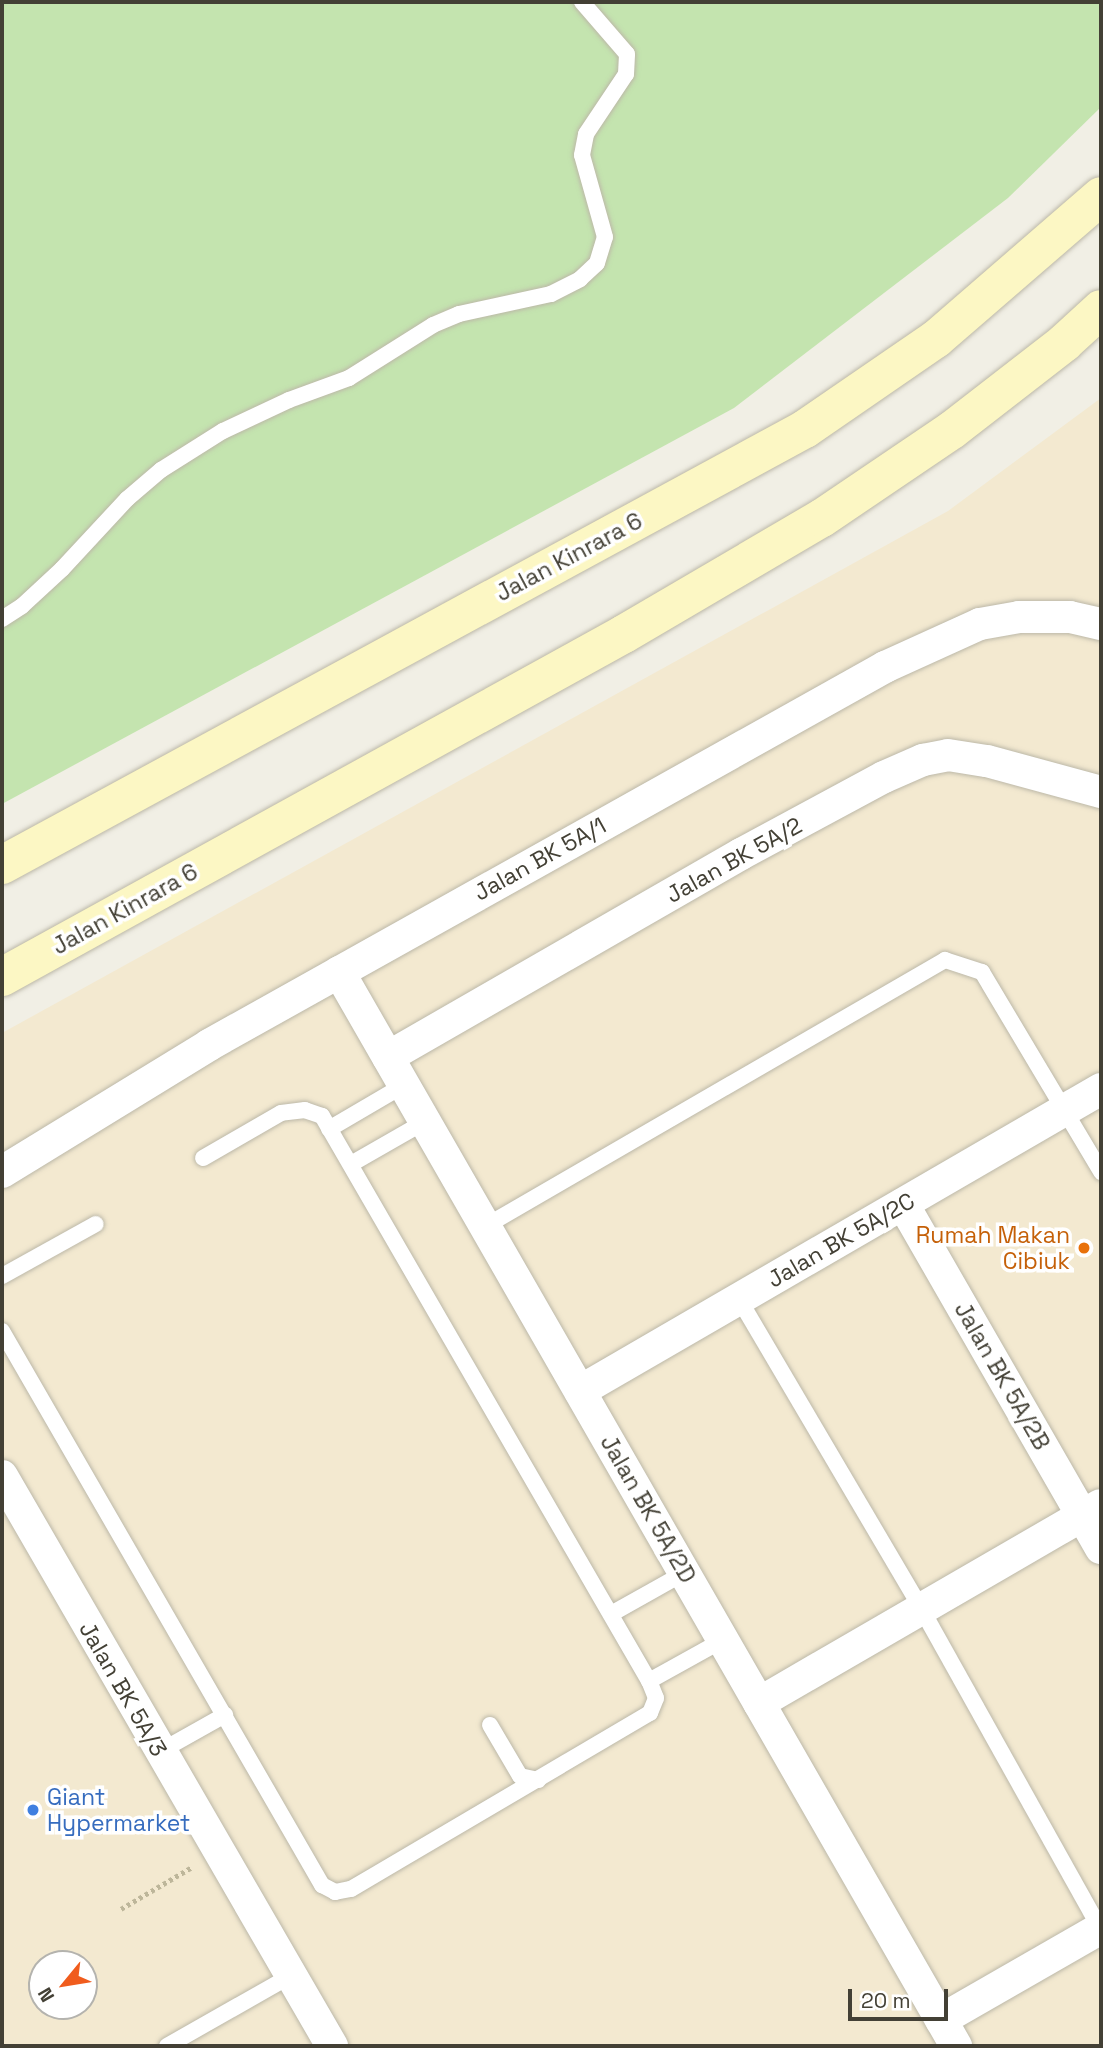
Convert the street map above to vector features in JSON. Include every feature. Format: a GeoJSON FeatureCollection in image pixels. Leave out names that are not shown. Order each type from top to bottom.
{"type":"FeatureCollection","features":[{"type":"Feature","properties":{"kind":"main road","name":"Jalan Kinrara 6"},"geometry":{"type":"LineString","coordinates":[[2,865],[805,429],[936,338],[1101,196]]}},
{"type":"Feature","properties":{"kind":"main road","name":"Jalan Kinrara 6"},"geometry":{"type":"LineString","coordinates":[[2,977],[624,634],[822,518],[952,430],[1048,355],[1101,309]]}},
{"type":"Feature","properties":{"kind":"main road"},"geometry":{"type":"LineString","coordinates":[[1048,355],[1101,342]]}},
{"type":"Feature","properties":{"kind":"street","name":"Jalan BK 5A/1"},"geometry":{"type":"LineString","coordinates":[[2,1172],[209,1045],[885,667],[980,624],[1019,617],[1070,617],[1101,624]]}},
{"type":"Feature","properties":{"kind":"street","name":"Jalan BK 5A/2"},"geometry":{"type":"LineString","coordinates":[[388,1057],[741,854],[884,777],[923,760],[947,755],[987,761],[1101,792]]}},
{"type":"Feature","properties":{"kind":"street","name":"Jalan BK 5A/2D"},"geometry":{"type":"LineString","coordinates":[[339,972],[949,2033]]}},
{"type":"Feature","properties":{"kind":"street","name":"Jalan BK 5A/2C"},"geometry":{"type":"LineString","coordinates":[[580,1391],[1101,1089]]}},
{"type":"Feature","properties":{"kind":"street","name":"Jalan BK 5A/2B"},"geometry":{"type":"LineString","coordinates":[[903,1204],[1092,1510],[1101,1548]]}},
{"type":"Feature","properties":{"kind":"street","name":"Jalan BK 5A/3"},"geometry":{"type":"LineString","coordinates":[[2,1476],[159,1752],[332,2046]]}},
{"type":"Feature","properties":{"kind":"street"},"geometry":{"type":"LineString","coordinates":[[759,1703],[1092,1510]]}},
{"type":"Feature","properties":{"kind":"street"},"geometry":{"type":"LineString","coordinates":[[949,2033],[1101,1928]]}},
{"type":"Feature","properties":{"kind":"lane"},"geometry":{"type":"LineString","coordinates":[[2,619],[22,606],[62,569],[136,491],[161,470],[223,431],[289,400],[349,378],[433,325],[459,314],[551,294],[580,279],[597,263],[605,237],[582,155],[586,134],[626,74],[627,54],[582,2]]}},
{"type":"Feature","properties":{"kind":"lane"},"geometry":{"type":"LineString","coordinates":[[484,1227],[945,960],[982,972],[1101,1171]]}},
{"type":"Feature","properties":{"kind":"lane"},"geometry":{"type":"LineString","coordinates":[[330,1129],[404,1085]]}},
{"type":"Feature","properties":{"kind":"lane"},"geometry":{"type":"LineString","coordinates":[[2,1331],[322,1885],[335,1892],[351,1889],[650,1713],[656,1698],[649,1681],[322,1116],[305,1110],[281,1113],[203,1158]]}},
{"type":"Feature","properties":{"kind":"lane"},"geometry":{"type":"LineString","coordinates":[[351,1164],[425,1121]]}},
{"type":"Feature","properties":{"kind":"lane"},"geometry":{"type":"LineString","coordinates":[[2,1276],[96,1224]]}},
{"type":"Feature","properties":{"kind":"lane"},"geometry":{"type":"LineString","coordinates":[[739,1299],[922,1608],[1101,1928]]}},
{"type":"Feature","properties":{"kind":"lane"},"geometry":{"type":"LineString","coordinates":[[611,1614],[684,1573]]}},
{"type":"Feature","properties":{"kind":"lane"},"geometry":{"type":"LineString","coordinates":[[649,1681],[723,1640]]}},
{"type":"Feature","properties":{"kind":"lane"},"geometry":{"type":"LineString","coordinates":[[159,1752],[225,1715]]}},
{"type":"Feature","properties":{"kind":"lane"},"geometry":{"type":"LineString","coordinates":[[490,1725],[520,1776],[539,1780]]}},
{"type":"Feature","properties":{"kind":"lane"},"geometry":{"type":"LineString","coordinates":[[167,2046],[290,1976]]}},
{"type":"Feature","properties":{"kind":"path"},"geometry":{"type":"LineString","coordinates":[[121,1909],[217,1852]]}},
{"type":"Feature","properties":{"kind":"shaded area"},"geometry":{"type":"Polygon","coordinates":[[[1101,398],[1101,2046],[2,2046],[2,1033],[948,511],[1101,398]]]}},
{"type":"Feature","properties":{"kind":"green space"},"geometry":{"type":"Polygon","coordinates":[[[2,2],[1101,2],[1101,107],[1008,198],[734,408],[2,804],[2,2]]]}},
{"type":"Feature","properties":{"kind":"place","name":"Rumah Makan Cibiuk"},"geometry":{"type":"Point","coordinates":[1084,1248]}},
{"type":"Feature","properties":{"kind":"place","name":"Giant Hypermarket"},"geometry":{"type":"Point","coordinates":[33,1810]}}]}
